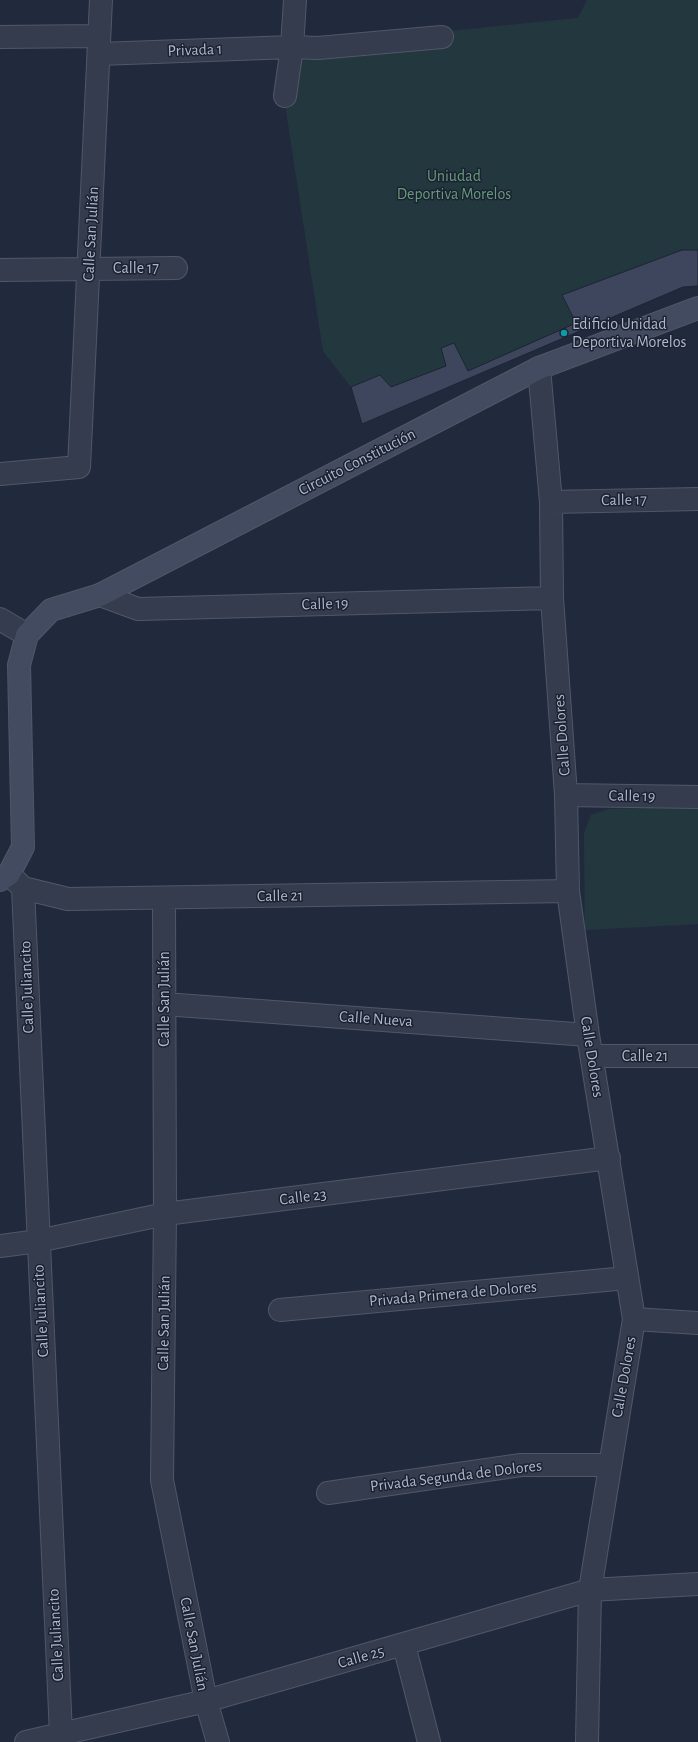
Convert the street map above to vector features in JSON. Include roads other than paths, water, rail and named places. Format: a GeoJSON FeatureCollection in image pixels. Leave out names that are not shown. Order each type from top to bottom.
{"type":"FeatureCollection","features":[{"type":"Feature","properties":{"kind":"main road","name":"Circuito Constitución"},"geometry":{"type":"LineString","coordinates":[[27,635],[52,610],[100,595],[539,368],[698,308]]}},
{"type":"Feature","properties":{"kind":"main road"},"geometry":{"type":"LineString","coordinates":[[11,881],[23,847],[19,665],[27,635]]}},
{"type":"Feature","properties":{"kind":"street","name":"Calle San Julián"},"geometry":{"type":"LineString","coordinates":[[0,474],[79,467],[101,0]]}},
{"type":"Feature","properties":{"kind":"street"},"geometry":{"type":"LineString","coordinates":[[285,96],[292,47],[295,0]]}},
{"type":"Feature","properties":{"kind":"street","name":"Privada 1"},"geometry":{"type":"LineString","coordinates":[[0,37],[99,45],[318,48],[442,37]]}},
{"type":"Feature","properties":{"kind":"street","name":"Calle 17"},"geometry":{"type":"LineString","coordinates":[[0,270],[176,268]]}},
{"type":"Feature","properties":{"kind":"street","name":"Calle Dolores"},"geometry":{"type":"LineString","coordinates":[[539,368],[551,502],[552,598],[566,795],[568,891],[590,1045],[634,1319],[609,1465],[590,1590],[587,1742]]}},
{"type":"Feature","properties":{"kind":"street","name":"Calle 17"},"geometry":{"type":"LineString","coordinates":[[551,502],[698,498]]}},
{"type":"Feature","properties":{"kind":"street","name":"Calle 19"},"geometry":{"type":"LineString","coordinates":[[100,595],[138,609],[552,598]]}},
{"type":"Feature","properties":{"kind":"street"},"geometry":{"type":"LineString","coordinates":[[0,619],[27,635]]}},
{"type":"Feature","properties":{"kind":"street","name":"Calle 19"},"geometry":{"type":"LineString","coordinates":[[566,795],[698,797]]}},
{"type":"Feature","properties":{"kind":"street","name":"Calle 21"},"geometry":{"type":"LineString","coordinates":[[11,881],[68,899],[568,891]]}},
{"type":"Feature","properties":{"kind":"street","name":"Calle Juliancito"},"geometry":{"type":"LineString","coordinates":[[11,881],[38,1241],[61,1734]]}},
{"type":"Feature","properties":{"kind":"street","name":"Calle San Julián"},"geometry":{"type":"LineString","coordinates":[[164,898],[165,1214],[162,1480],[206,1701],[218,1742]]}},
{"type":"Feature","properties":{"kind":"street","name":"Calle Nueva"},"geometry":{"type":"LineString","coordinates":[[164,1004],[590,1045]]}},
{"type":"Feature","properties":{"kind":"street","name":"Calle 21"},"geometry":{"type":"LineString","coordinates":[[590,1045],[698,1056]]}},
{"type":"Feature","properties":{"kind":"street","name":"Calle 23"},"geometry":{"type":"LineString","coordinates":[[0,1246],[38,1241],[165,1214],[609,1158]]}},
{"type":"Feature","properties":{"kind":"street","name":"Privada Primera de Dolores"},"geometry":{"type":"LineString","coordinates":[[280,1310],[627,1278]]}},
{"type":"Feature","properties":{"kind":"street"},"geometry":{"type":"LineString","coordinates":[[634,1319],[698,1323]]}},
{"type":"Feature","properties":{"kind":"street","name":"Privada Segunda de Dolores"},"geometry":{"type":"LineString","coordinates":[[328,1493],[521,1465],[609,1465]]}},
{"type":"Feature","properties":{"kind":"street","name":"Calle 25"},"geometry":{"type":"LineString","coordinates":[[26,1742],[206,1701],[590,1590],[698,1584]]}},
{"type":"Feature","properties":{"kind":"street"},"geometry":{"type":"LineString","coordinates":[[404,1645],[429,1742]]}},
{"type":"Feature","properties":{"kind":"place","name":"Edificio Unidad Deportiva Morelos"},"geometry":{"type":"Point","coordinates":[564,333]}},
{"type":"Feature","properties":{"kind":"park label","name":"Uniudad Deportiva Morelos"},"geometry":{"type":"Point","coordinates":[454,185]}}]}
